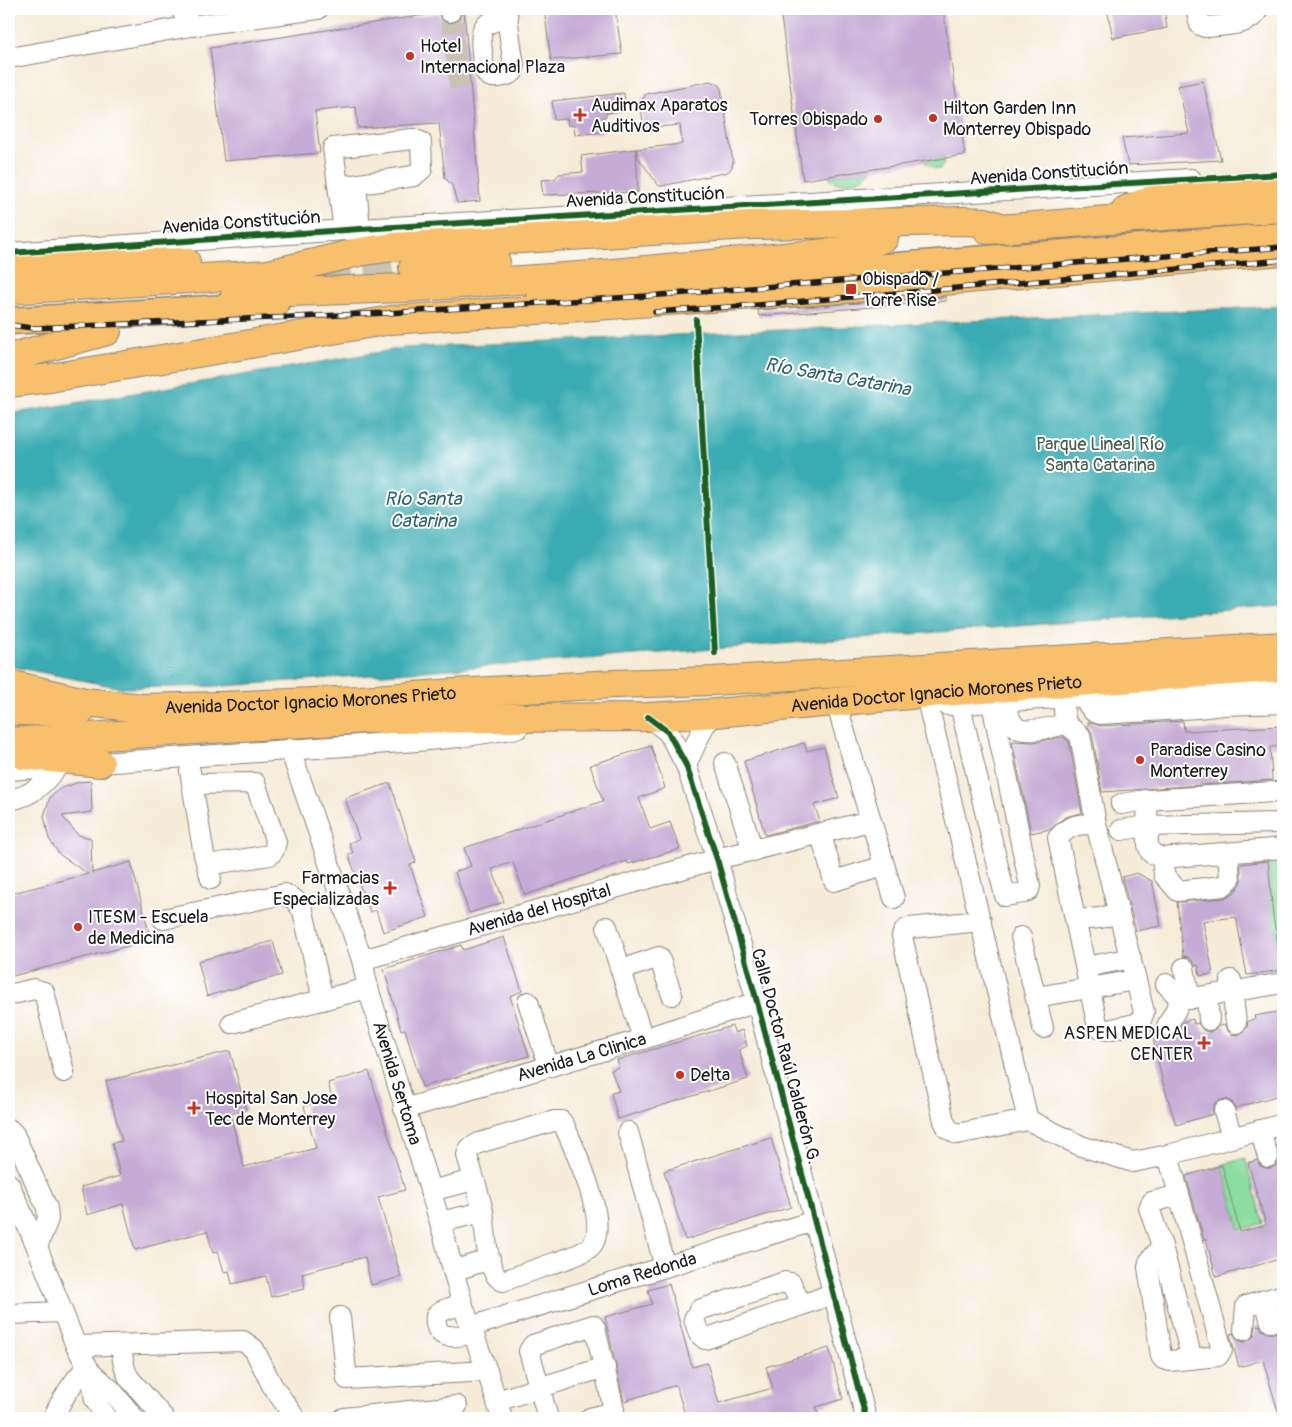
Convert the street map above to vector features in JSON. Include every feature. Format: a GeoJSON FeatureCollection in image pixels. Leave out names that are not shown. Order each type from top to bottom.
{"type":"FeatureCollection","features":[{"type":"Feature","properties":{"kind":"highway"},"geometry":{"type":"LineString","coordinates":[[1107,220],[1141,203],[1178,192],[1283,187]]}},
{"type":"Feature","properties":{"kind":"highway"},"geometry":{"type":"LineString","coordinates":[[414,268],[884,238],[1283,208]]}},
{"type":"Feature","properties":{"kind":"highway"},"geometry":{"type":"LineString","coordinates":[[9,290],[268,274],[317,261],[394,247],[750,225],[964,220],[985,222],[1007,229]]}},
{"type":"Feature","properties":{"kind":"highway"},"geometry":{"type":"LineString","coordinates":[[9,302],[404,288],[584,275],[820,255],[853,249],[884,238]]}},
{"type":"Feature","properties":{"kind":"highway"},"geometry":{"type":"LineString","coordinates":[[9,383],[50,378],[391,320],[899,285],[1283,251]]}},
{"type":"Feature","properties":{"kind":"highway"},"geometry":{"type":"LineString","coordinates":[[9,267],[270,260],[317,261]]}},
{"type":"Feature","properties":{"kind":"highway"},"geometry":{"type":"LineString","coordinates":[[9,358],[107,331]]}},
{"type":"Feature","properties":{"kind":"highway","name":"Avenida Doctor Ignacio Morones Prieto"},"geometry":{"type":"LineString","coordinates":[[9,684],[85,702],[142,708],[360,700],[614,684],[712,681],[1283,646]]}},
{"type":"Feature","properties":{"kind":"highway","name":"Avenida Doctor Ignacio Morones Prieto"},"geometry":{"type":"LineString","coordinates":[[367,719],[648,717],[837,703],[902,696],[940,706],[1283,667]]}},
{"type":"Feature","properties":{"kind":"highway","name":"Avenida Doctor Ignacio Morones Prieto"},"geometry":{"type":"LineString","coordinates":[[367,719],[562,695],[614,684]]}},
{"type":"Feature","properties":{"kind":"highway"},"geometry":{"type":"LineString","coordinates":[[9,712],[111,712],[142,708]]}},
{"type":"Feature","properties":{"kind":"highway"},"geometry":{"type":"LineString","coordinates":[[9,742],[367,719]]}},
{"type":"Feature","properties":{"kind":"highway"},"geometry":{"type":"LineString","coordinates":[[9,753],[100,763]]}},
{"type":"Feature","properties":{"kind":"main road"},"geometry":{"type":"LineString","coordinates":[[9,321],[392,298],[602,289],[1283,236]]}},
{"type":"Feature","properties":{"kind":"street"},"geometry":{"type":"LineString","coordinates":[[181,9],[191,26]]}},
{"type":"Feature","properties":{"kind":"street"},"geometry":{"type":"LineString","coordinates":[[9,58],[191,26],[290,11],[318,9]]}},
{"type":"Feature","properties":{"kind":"street"},"geometry":{"type":"LineString","coordinates":[[1196,9],[1200,25],[1205,27],[1248,21],[1255,16],[1258,9]]}},
{"type":"Feature","properties":{"kind":"street","name":"Avenida Constitución"},"geometry":{"type":"LineString","coordinates":[[9,253],[352,230],[1283,174]]}},
{"type":"Feature","properties":{"kind":"street"},"geometry":{"type":"LineString","coordinates":[[347,186],[352,230]]}},
{"type":"Feature","properties":{"kind":"street"},"geometry":{"type":"LineString","coordinates":[[940,706],[996,708],[1062,699],[1283,684]]}},
{"type":"Feature","properties":{"kind":"street"},"geometry":{"type":"LineString","coordinates":[[1208,689],[1213,697],[1223,705]]}},
{"type":"Feature","properties":{"kind":"street"},"geometry":{"type":"LineString","coordinates":[[1083,698],[1093,711],[1100,714],[1283,702]]}},
{"type":"Feature","properties":{"kind":"street"},"geometry":{"type":"LineString","coordinates":[[1062,699],[1066,724],[1080,735],[1096,824],[1144,1012],[1141,1020],[1135,1024],[1107,1030],[1100,1028],[1097,1023],[1058,838],[1072,826],[1096,824]]}},
{"type":"Feature","properties":{"kind":"street"},"geometry":{"type":"LineString","coordinates":[[837,703],[870,822],[894,898]]}},
{"type":"Feature","properties":{"kind":"street"},"geometry":{"type":"LineString","coordinates":[[940,706],[965,727],[1005,896]]}},
{"type":"Feature","properties":{"kind":"street"},"geometry":{"type":"LineString","coordinates":[[940,706],[978,912],[1028,1120]]}},
{"type":"Feature","properties":{"kind":"street"},"geometry":{"type":"LineString","coordinates":[[996,708],[1020,730],[1066,724]]}},
{"type":"Feature","properties":{"kind":"street"},"geometry":{"type":"LineString","coordinates":[[965,727],[973,716],[996,708]]}},
{"type":"Feature","properties":{"kind":"street"},"geometry":{"type":"LineString","coordinates":[[996,708],[1030,886],[1029,890],[1024,893],[1005,896],[978,912],[909,928],[905,930],[902,936],[944,1122],[948,1129],[957,1134],[1028,1120],[1081,1146],[1133,1162],[1168,1156],[1283,1124]]}},
{"type":"Feature","properties":{"kind":"street"},"geometry":{"type":"LineString","coordinates":[[686,765],[704,726],[716,713]]}},
{"type":"Feature","properties":{"kind":"street"},"geometry":{"type":"LineString","coordinates":[[9,770],[458,737],[589,716]]}},
{"type":"Feature","properties":{"kind":"street","name":"Calle Doctor Raúl Calderón G."},"geometry":{"type":"LineString","coordinates":[[648,717],[668,732],[686,765],[716,860],[757,1002],[866,1418]]}},
{"type":"Feature","properties":{"kind":"street","name":"Avenida Sertoma"},"geometry":{"type":"LineString","coordinates":[[290,749],[362,960],[368,988],[440,1222],[463,1306],[500,1410]]}},
{"type":"Feature","properties":{"kind":"street"},"geometry":{"type":"LineString","coordinates":[[187,757],[209,872],[270,855],[274,850],[276,842],[256,783],[234,753]]}},
{"type":"Feature","properties":{"kind":"street"},"geometry":{"type":"LineString","coordinates":[[725,763],[753,851]]}},
{"type":"Feature","properties":{"kind":"street"},"geometry":{"type":"LineString","coordinates":[[9,800],[32,793],[44,783],[58,766]]}},
{"type":"Feature","properties":{"kind":"street"},"geometry":{"type":"LineString","coordinates":[[193,784],[256,783]]}},
{"type":"Feature","properties":{"kind":"street"},"geometry":{"type":"LineString","coordinates":[[1121,804],[1147,800],[1274,792],[1280,793],[1283,796]]}},
{"type":"Feature","properties":{"kind":"street"},"geometry":{"type":"LineString","coordinates":[[1147,800],[1148,845],[1152,853],[1162,858],[1283,848]]}},
{"type":"Feature","properties":{"kind":"street"},"geometry":{"type":"LineString","coordinates":[[1121,830],[1147,826],[1278,823],[1283,820]]}},
{"type":"Feature","properties":{"kind":"street","name":"Avenida del Hospital"},"geometry":{"type":"LineString","coordinates":[[362,960],[716,860],[870,822]]}},
{"type":"Feature","properties":{"kind":"street"},"geometry":{"type":"LineString","coordinates":[[821,835],[834,881],[884,866]]}},
{"type":"Feature","properties":{"kind":"street"},"geometry":{"type":"LineString","coordinates":[[1162,858],[1164,876],[1178,890],[1223,886],[1230,879],[1228,853]]}},
{"type":"Feature","properties":{"kind":"street"},"geometry":{"type":"LineString","coordinates":[[163,919],[285,894],[295,900],[303,911],[322,1000]]}},
{"type":"Feature","properties":{"kind":"street"},"geometry":{"type":"LineString","coordinates":[[1076,920],[1100,918],[1119,913]]}},
{"type":"Feature","properties":{"kind":"street"},"geometry":{"type":"LineString","coordinates":[[607,927],[643,1039]]}},
{"type":"Feature","properties":{"kind":"street"},"geometry":{"type":"LineString","coordinates":[[1021,937],[1043,1028]]}},
{"type":"Feature","properties":{"kind":"street"},"geometry":{"type":"LineString","coordinates":[[621,970],[659,956],[672,995]]}},
{"type":"Feature","properties":{"kind":"street"},"geometry":{"type":"LineString","coordinates":[[1086,967],[1131,958]]}},
{"type":"Feature","properties":{"kind":"street"},"geometry":{"type":"LineString","coordinates":[[1036,997],[1136,980]]}},
{"type":"Feature","properties":{"kind":"street"},"geometry":{"type":"LineString","coordinates":[[1167,1026],[1191,995],[1231,985],[1283,984]]}},
{"type":"Feature","properties":{"kind":"street"},"geometry":{"type":"LineString","coordinates":[[1231,985],[1236,1023]]}},
{"type":"Feature","properties":{"kind":"street"},"geometry":{"type":"LineString","coordinates":[[232,1023],[368,988]]}},
{"type":"Feature","properties":{"kind":"street"},"geometry":{"type":"LineString","coordinates":[[9,995],[34,989],[44,992],[64,1072]]}},
{"type":"Feature","properties":{"kind":"street"},"geometry":{"type":"LineString","coordinates":[[528,1002],[549,1067]]}},
{"type":"Feature","properties":{"kind":"street","name":"Avenida La Clinica"},"geometry":{"type":"LineString","coordinates":[[404,1109],[643,1039],[757,1002]]}},
{"type":"Feature","properties":{"kind":"street"},"geometry":{"type":"LineString","coordinates":[[1224,1111],[1232,1137]]}},
{"type":"Feature","properties":{"kind":"street"},"geometry":{"type":"LineString","coordinates":[[554,1121],[560,1121],[564,1125],[588,1181],[595,1208],[596,1237],[590,1247],[579,1255],[503,1281],[496,1276],[490,1259],[483,1212],[474,1180],[467,1155],[470,1148],[479,1142],[554,1121]]}},
{"type":"Feature","properties":{"kind":"street"},"geometry":{"type":"LineString","coordinates":[[9,1129],[14,1134],[47,1208],[48,1219],[36,1247]]}},
{"type":"Feature","properties":{"kind":"street"},"geometry":{"type":"LineString","coordinates":[[1260,1130],[1268,1157]]}},
{"type":"Feature","properties":{"kind":"street"},"geometry":{"type":"LineString","coordinates":[[628,1132],[665,1267]]}},
{"type":"Feature","properties":{"kind":"street"},"geometry":{"type":"LineString","coordinates":[[1162,1246],[1149,1262],[1148,1267],[1159,1352],[1166,1360],[1216,1357],[1222,1350],[1168,1156]]}},
{"type":"Feature","properties":{"kind":"street"},"geometry":{"type":"LineString","coordinates":[[430,1191],[474,1180]]}},
{"type":"Feature","properties":{"kind":"street"},"geometry":{"type":"LineString","coordinates":[[9,1186],[76,1346],[89,1369],[113,1392],[134,1418]]}},
{"type":"Feature","properties":{"kind":"street"},"geometry":{"type":"LineString","coordinates":[[1179,1195],[1152,1202],[1149,1206],[1162,1246],[1192,1359]]}},
{"type":"Feature","properties":{"kind":"street"},"geometry":{"type":"LineString","coordinates":[[440,1222],[483,1212]]}},
{"type":"Feature","properties":{"kind":"street","name":"Loma Redonda"},"geometry":{"type":"LineString","coordinates":[[471,1330],[814,1221]]}},
{"type":"Feature","properties":{"kind":"street"},"geometry":{"type":"LineString","coordinates":[[453,1271],[490,1259]]}},
{"type":"Feature","properties":{"kind":"street"},"geometry":{"type":"LineString","coordinates":[[801,1305],[791,1283],[785,1282],[699,1310],[694,1319],[699,1334],[705,1339],[801,1305],[833,1293]]}},
{"type":"Feature","properties":{"kind":"street"},"geometry":{"type":"LineString","coordinates":[[1244,1330],[1246,1306],[1269,1299],[1271,1322]]}},
{"type":"Feature","properties":{"kind":"street"},"geometry":{"type":"LineString","coordinates":[[463,1306],[450,1308],[436,1315],[435,1322],[441,1333],[449,1338],[471,1330]]}},
{"type":"Feature","properties":{"kind":"street"},"geometry":{"type":"LineString","coordinates":[[9,1314],[62,1312]]}},
{"type":"Feature","properties":{"kind":"street"},"geometry":{"type":"LineString","coordinates":[[340,1317],[347,1379],[487,1371]]}},
{"type":"Feature","properties":{"kind":"street"},"geometry":{"type":"LineString","coordinates":[[548,1418],[529,1351],[531,1346],[591,1326],[595,1328],[614,1410],[610,1413],[590,1418]]}},
{"type":"Feature","properties":{"kind":"street"},"geometry":{"type":"LineString","coordinates":[[76,1346],[244,1342],[254,1349],[272,1385],[295,1418]]}},
{"type":"Feature","properties":{"kind":"street"},"geometry":{"type":"LineString","coordinates":[[122,1345],[123,1365],[129,1378],[164,1418]]}},
{"type":"Feature","properties":{"kind":"street"},"geometry":{"type":"LineString","coordinates":[[500,1410],[540,1388],[605,1367]]}},
{"type":"Feature","properties":{"kind":"street"},"geometry":{"type":"LineString","coordinates":[[53,1418],[60,1400],[69,1386],[89,1369]]}},
{"type":"Feature","properties":{"kind":"street"},"geometry":{"type":"LineString","coordinates":[[89,1369],[95,1400],[108,1418]]}},
{"type":"Feature","properties":{"kind":"street"},"geometry":{"type":"LineString","coordinates":[[344,1418],[457,1406]]}},
{"type":"Feature","properties":{"kind":"green space"},"geometry":{"type":"Polygon","coordinates":[[[944,158],[944,164],[940,169],[935,169],[924,161],[944,158]]]}},
{"type":"Feature","properties":{"kind":"green space"},"geometry":{"type":"Polygon","coordinates":[[[872,169],[859,180],[847,183],[836,182],[831,180],[829,176],[872,169]]]}},
{"type":"Feature","properties":{"kind":"green space"},"geometry":{"type":"Polygon","coordinates":[[[1283,860],[1282,970],[1272,913],[1268,861],[1283,860]]]}},
{"type":"Feature","properties":{"kind":"green space"},"geometry":{"type":"Polygon","coordinates":[[[1245,1158],[1263,1223],[1240,1230],[1222,1165],[1245,1158]]]}},
{"type":"Feature","properties":{"kind":"water","name":"Río Santa Catarina"},"geometry":{"type":"Polygon","coordinates":[[[1283,306],[1283,606],[225,686],[121,688],[9,666],[9,414],[404,348],[1283,306]]]}},
{"type":"Feature","properties":{"kind":"building"},"geometry":{"type":"Polygon","coordinates":[[[464,9],[480,201],[457,203],[452,185],[445,178],[439,123],[358,128],[356,107],[315,111],[320,153],[224,161],[210,48],[438,13],[444,22],[450,24],[460,18],[464,9]]]}},
{"type":"Feature","properties":{"kind":"building"},"geometry":{"type":"Polygon","coordinates":[[[544,9],[615,9],[622,54],[551,60],[544,9]]]}},
{"type":"Feature","properties":{"kind":"building","name":"Torres Obispado"},"geometry":{"type":"Polygon","coordinates":[[[780,9],[943,9],[965,155],[803,180],[780,9]]]}},
{"type":"Feature","properties":{"kind":"building"},"geometry":{"type":"Polygon","coordinates":[[[1107,9],[1164,9],[1167,28],[1113,38],[1107,9]]]}},
{"type":"Feature","properties":{"kind":"building"},"geometry":{"type":"Polygon","coordinates":[[[711,81],[720,85],[721,89],[733,162],[732,167],[728,172],[659,186],[637,156],[637,149],[682,144],[680,125],[644,128],[640,103],[646,94],[711,81]]]}},
{"type":"Feature","properties":{"kind":"building"},"geometry":{"type":"Polygon","coordinates":[[[1203,81],[1221,160],[1128,165],[1122,138],[1189,133],[1178,86],[1203,81]]]}},
{"type":"Feature","properties":{"kind":"building","name":"Audimax Aparatos Auditivos"},"geometry":{"type":"Polygon","coordinates":[[[624,93],[626,111],[606,113],[606,116],[601,119],[602,132],[575,135],[574,125],[568,126],[567,119],[554,120],[552,101],[624,93]]]}},
{"type":"Feature","properties":{"kind":"building"},"geometry":{"type":"Polygon","coordinates":[[[636,149],[638,192],[543,195],[541,180],[555,179],[559,174],[583,172],[581,156],[636,149]]]}},
{"type":"Feature","properties":{"kind":"building"},"geometry":{"type":"Polygon","coordinates":[[[946,297],[946,301],[759,316],[758,310],[946,297]]]}},
{"type":"Feature","properties":{"kind":"building"},"geometry":{"type":"Polygon","coordinates":[[[1183,721],[1184,731],[1283,726],[1283,746],[1270,747],[1272,780],[1102,792],[1092,733],[1088,722],[1101,726],[1183,721]]]}},
{"type":"Feature","properties":{"kind":"building"},"geometry":{"type":"Polygon","coordinates":[[[1063,737],[1069,742],[1082,813],[1065,817],[1051,829],[1031,833],[1012,741],[1034,742],[1063,737]]]}},
{"type":"Feature","properties":{"kind":"building"},"geometry":{"type":"Polygon","coordinates":[[[804,743],[807,751],[824,747],[839,798],[814,805],[820,821],[765,835],[744,761],[804,743]]]}},
{"type":"Feature","properties":{"kind":"building"},"geometry":{"type":"Polygon","coordinates":[[[651,746],[665,788],[639,798],[650,829],[670,822],[680,849],[628,864],[627,861],[525,895],[513,862],[492,869],[504,902],[469,913],[455,872],[471,866],[464,848],[603,801],[590,765],[651,746]]]}},
{"type":"Feature","properties":{"kind":"building","name":"ITESM - Escuela de Medicina"},"geometry":{"type":"Polygon","coordinates":[[[91,781],[92,812],[62,816],[78,835],[91,838],[92,873],[131,862],[151,940],[9,977],[9,894],[88,874],[59,854],[49,839],[44,816],[50,797],[62,788],[79,782],[91,781]]]}},
{"type":"Feature","properties":{"kind":"building"},"geometry":{"type":"Polygon","coordinates":[[[390,783],[416,862],[410,865],[428,917],[383,932],[376,910],[370,912],[348,854],[353,853],[349,843],[359,839],[345,798],[390,783]]]}},
{"type":"Feature","properties":{"kind":"building"},"geometry":{"type":"Polygon","coordinates":[[[1268,861],[1273,916],[1282,970],[1247,975],[1236,917],[1203,921],[1213,974],[1200,976],[1198,965],[1196,966],[1188,957],[1183,956],[1177,902],[1225,898],[1235,892],[1241,883],[1241,864],[1268,861]]]}},
{"type":"Feature","properties":{"kind":"building"},"geometry":{"type":"Polygon","coordinates":[[[1137,873],[1152,881],[1161,926],[1136,931],[1122,877],[1137,873]]]}},
{"type":"Feature","properties":{"kind":"building"},"geometry":{"type":"Polygon","coordinates":[[[504,937],[522,991],[510,996],[529,1056],[422,1087],[405,1029],[401,1030],[384,969],[461,945],[463,950],[504,937]]]}},
{"type":"Feature","properties":{"kind":"building"},"geometry":{"type":"Polygon","coordinates":[[[273,941],[282,975],[207,996],[198,961],[273,941]]]}},
{"type":"Feature","properties":{"kind":"building"},"geometry":{"type":"Polygon","coordinates":[[[1283,1011],[1283,1094],[1235,1108],[1232,1102],[1226,1099],[1221,1100],[1215,1103],[1212,1109],[1213,1114],[1176,1125],[1162,1079],[1151,1029],[1156,1028],[1161,1036],[1168,1038],[1174,1036],[1183,1022],[1193,1019],[1194,1024],[1198,1023],[1204,1031],[1210,1032],[1219,1026],[1225,1025],[1231,1034],[1238,1035],[1247,1028],[1248,1021],[1255,1019],[1254,1016],[1283,1011]]]}},
{"type":"Feature","properties":{"kind":"building","name":"Delta"},"geometry":{"type":"Polygon","coordinates":[[[732,1026],[735,1033],[742,1030],[747,1046],[739,1050],[748,1079],[618,1119],[611,1093],[619,1091],[611,1070],[619,1067],[617,1060],[732,1026]]]}},
{"type":"Feature","properties":{"kind":"building"},"geometry":{"type":"Polygon","coordinates":[[[230,1051],[246,1110],[230,1114],[244,1167],[316,1148],[304,1106],[332,1098],[328,1083],[369,1071],[405,1190],[378,1197],[401,1277],[371,1285],[365,1257],[302,1273],[305,1289],[271,1297],[266,1276],[232,1284],[229,1271],[224,1272],[218,1251],[213,1253],[207,1231],[135,1250],[123,1204],[87,1215],[81,1187],[120,1176],[112,1143],[122,1141],[106,1081],[230,1051]]]}},
{"type":"Feature","properties":{"kind":"building"},"geometry":{"type":"Polygon","coordinates":[[[771,1138],[791,1207],[685,1240],[664,1171],[771,1138]]]}},
{"type":"Feature","properties":{"kind":"building"},"geometry":{"type":"Polygon","coordinates":[[[1283,1153],[1283,1258],[1216,1277],[1186,1176],[1222,1165],[1240,1232],[1266,1225],[1248,1163],[1257,1160],[1260,1166],[1271,1168],[1277,1165],[1280,1159],[1279,1154],[1283,1153]]]}},
{"type":"Feature","properties":{"kind":"building"},"geometry":{"type":"Polygon","coordinates":[[[669,1284],[692,1367],[707,1363],[719,1403],[773,1388],[766,1367],[829,1348],[843,1399],[816,1407],[819,1416],[811,1418],[686,1418],[676,1385],[624,1401],[605,1317],[652,1304],[648,1290],[669,1284]]]}},
{"type":"Feature","properties":{"kind":"building"},"geometry":{"type":"Polygon","coordinates":[[[1283,1318],[1283,1418],[1280,1418],[1263,1360],[1239,1367],[1230,1334],[1233,1333],[1238,1340],[1249,1341],[1254,1336],[1256,1326],[1260,1325],[1262,1330],[1268,1333],[1275,1333],[1280,1330],[1283,1318]]]}},
{"type":"Feature","properties":{"kind":"tunnel"},"geometry":{"type":"LineString","coordinates":[[450,12],[460,88]]}},
{"type":"Feature","properties":{"kind":"tunnel"},"geometry":{"type":"LineString","coordinates":[[324,282],[413,268]]}},
{"type":"Feature","properties":{"kind":"railway"},"geometry":{"type":"LineString","coordinates":[[9,325],[33,328],[388,313],[647,296],[1283,247]]}},
{"type":"Feature","properties":{"kind":"railway"},"geometry":{"type":"LineString","coordinates":[[655,312],[758,305],[1283,260]]}},
{"type":"Feature","properties":{"kind":"cycle path"},"geometry":{"type":"LineString","coordinates":[[9,253],[360,229],[1283,174]]}},
{"type":"Feature","properties":{"kind":"cycle path"},"geometry":{"type":"LineString","coordinates":[[696,320],[715,653]]}},
{"type":"Feature","properties":{"kind":"cycle path"},"geometry":{"type":"LineString","coordinates":[[648,717],[668,732],[686,765],[717,859],[757,1002],[866,1418]]}},
{"type":"Feature","properties":{"kind":"place","name":"Hotel Internacional Plaza"},"geometry":{"type":"Point","coordinates":[410,56]}},
{"type":"Feature","properties":{"kind":"place","name":"Audimax Aparatos Auditivos"},"geometry":{"type":"Point","coordinates":[580,115]}},
{"type":"Feature","properties":{"kind":"place","name":"Hilton Garden Inn Monterrey Obispado"},"geometry":{"type":"Point","coordinates":[933,118]}},
{"type":"Feature","properties":{"kind":"place","name":"Torres Obispado"},"geometry":{"type":"Point","coordinates":[878,119]}},
{"type":"Feature","properties":{"kind":"place","name":"Obispado / Torre Rise"},"geometry":{"type":"Point","coordinates":[851,289]}},
{"type":"Feature","properties":{"kind":"place","name":"Paradise Casino Monterrey"},"geometry":{"type":"Point","coordinates":[1140,760]}},
{"type":"Feature","properties":{"kind":"place","name":"Farmacias Especializadas"},"geometry":{"type":"Point","coordinates":[390,888]}},
{"type":"Feature","properties":{"kind":"place","name":"ITESM - Escuela de Medicina"},"geometry":{"type":"Point","coordinates":[78,927]}},
{"type":"Feature","properties":{"kind":"place","name":"ASPEN MEDICAL CENTER"},"geometry":{"type":"Point","coordinates":[1204,1043]}},
{"type":"Feature","properties":{"kind":"place","name":"Delta"},"geometry":{"type":"Point","coordinates":[680,1075]}},
{"type":"Feature","properties":{"kind":"place","name":"Hospital San Jose Tec de Monterrey"},"geometry":{"type":"Point","coordinates":[194,1108]}},
{"type":"Feature","properties":{"kind":"park label","name":"Parque Lineal Río Santa Catarina"},"geometry":{"type":"Point","coordinates":[1100,454]}}]}
